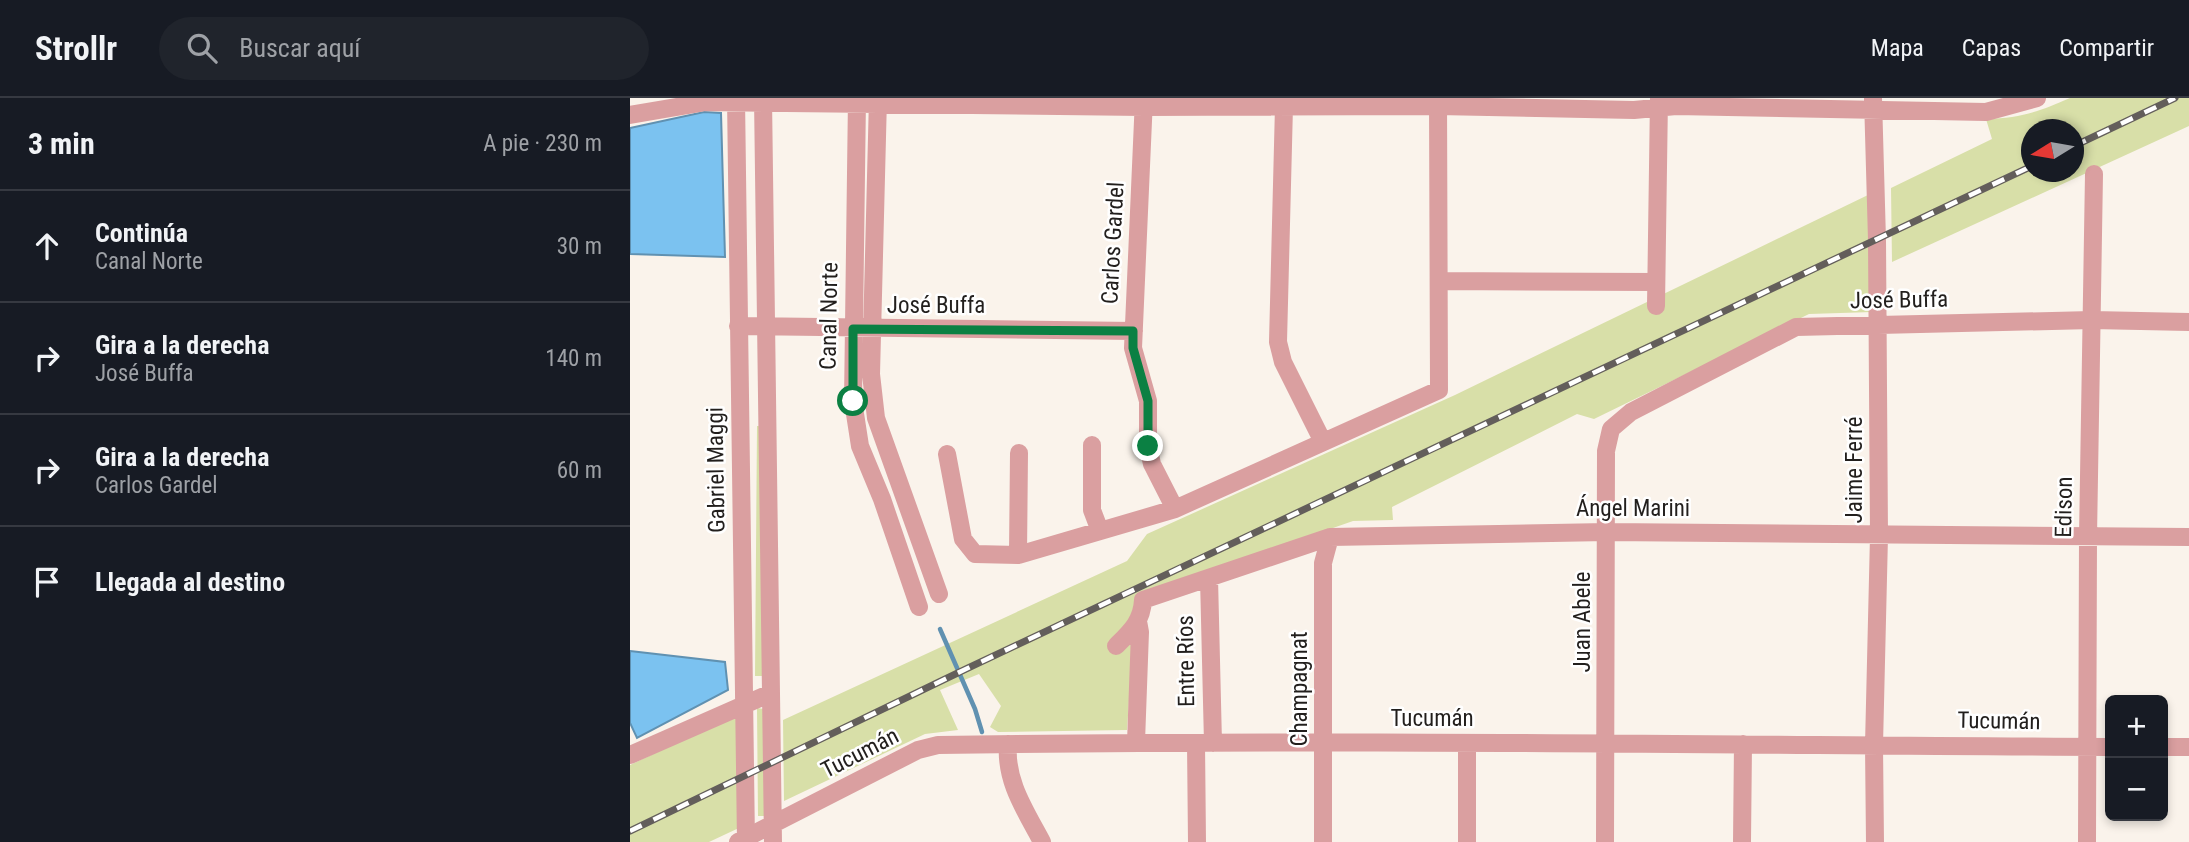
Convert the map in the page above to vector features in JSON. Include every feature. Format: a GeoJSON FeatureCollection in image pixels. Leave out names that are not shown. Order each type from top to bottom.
{"type":"FeatureCollection","features":[{"type":"Feature","properties":{"kind":"street"},"geometry":{"type":"LineString","coordinates":[[630,115],[736,100],[1144,102],[1284,106],[1438,102],[1633,110],[1659,103],[1873,103],[1986,112],[2037,98]]}},
{"type":"Feature","properties":{"kind":"street","name":"Gabriel Maggi"},"geometry":{"type":"LineString","coordinates":[[736,100],[744,841]]}},
{"type":"Feature","properties":{"kind":"street"},"geometry":{"type":"LineString","coordinates":[[763,100],[773,834]]}},
{"type":"Feature","properties":{"kind":"street","name":"Canal Norte"},"geometry":{"type":"LineString","coordinates":[[857,101],[853,401],[860,446],[882,499],[919,607]]}},
{"type":"Feature","properties":{"kind":"street","name":"Canal Norte"},"geometry":{"type":"LineString","coordinates":[[878,101],[871,374],[876,418],[939,594]]}},
{"type":"Feature","properties":{"kind":"street","name":"Carlos Gardel"},"geometry":{"type":"LineString","coordinates":[[1144,102],[1133,348],[1148,401],[1148,446],[1152,464],[1175,509]]}},
{"type":"Feature","properties":{"kind":"street"},"geometry":{"type":"LineString","coordinates":[[947,454],[963,539],[975,554],[1018,555],[1175,509],[1439,390],[1438,102]]}},
{"type":"Feature","properties":{"kind":"street"},"geometry":{"type":"LineString","coordinates":[[1656,306],[1659,103]]}},
{"type":"Feature","properties":{"kind":"street","name":"Jaime Ferré"},"geometry":{"type":"LineString","coordinates":[[1873,103],[1879,536],[1874,745],[1875,842]]}},
{"type":"Feature","properties":{"kind":"street"},"geometry":{"type":"LineString","coordinates":[[1284,106],[1278,342],[1283,362],[1323,442]]}},
{"type":"Feature","properties":{"kind":"street","name":"Edison"},"geometry":{"type":"LineString","coordinates":[[2087,842],[2088,537],[2094,174]]}},
{"type":"Feature","properties":{"kind":"street"},"geometry":{"type":"LineString","coordinates":[[1440,281],[1657,282]]}},
{"type":"Feature","properties":{"kind":"street","name":"José Buffa"},"geometry":{"type":"LineString","coordinates":[[1631,412],[1796,327],[2091,320],[2189,322]]}},
{"type":"Feature","properties":{"kind":"street","name":"José Buffa"},"geometry":{"type":"LineString","coordinates":[[738,326],[1133,331]]}},
{"type":"Feature","properties":{"kind":"street","name":"Juan Abele"},"geometry":{"type":"LineString","coordinates":[[1605,842],[1606,450],[1611,429],[1631,412]]}},
{"type":"Feature","properties":{"kind":"street"},"geometry":{"type":"LineString","coordinates":[[740,413],[767,413]]}},
{"type":"Feature","properties":{"kind":"street"},"geometry":{"type":"LineString","coordinates":[[1092,445],[1092,510],[1100,531]]}},
{"type":"Feature","properties":{"kind":"street"},"geometry":{"type":"LineString","coordinates":[[1018,555],[1019,453]]}},
{"type":"Feature","properties":{"kind":"street","name":"Ángel Marini"},"geometry":{"type":"LineString","coordinates":[[1116,646],[1133,630],[1142,615],[1143,600],[1330,537],[1607,532],[2189,537]]}},
{"type":"Feature","properties":{"kind":"street","name":"Champagnat"},"geometry":{"type":"LineString","coordinates":[[1323,842],[1323,563],[1330,537]]}},
{"type":"Feature","properties":{"kind":"street","name":"Entre Ríos"},"geometry":{"type":"LineString","coordinates":[[1197,842],[1204,743],[1209,578]]}},
{"type":"Feature","properties":{"kind":"street"},"geometry":{"type":"LineString","coordinates":[[1136,742],[1140,632],[1138,621]]}},
{"type":"Feature","properties":{"kind":"street"},"geometry":{"type":"LineString","coordinates":[[632,750],[771,692]]}},
{"type":"Feature","properties":{"kind":"street","name":"Tucumán"},"geometry":{"type":"LineString","coordinates":[[744,841],[773,834],[918,750],[938,745],[1136,742],[1607,742],[2105,747]]}},
{"type":"Feature","properties":{"kind":"street"},"geometry":{"type":"LineString","coordinates":[[1467,743],[1467,842]]}},
{"type":"Feature","properties":{"kind":"street"},"geometry":{"type":"LineString","coordinates":[[1008,744],[1006,761],[1012,786],[1042,842]]}},
{"type":"Feature","properties":{"kind":"street"},"geometry":{"type":"LineString","coordinates":[[1742,842],[1743,744]]}},
{"type":"Feature","properties":{"kind":"street"},"geometry":{"type":"LineString","coordinates":[[2168,747],[2189,747]]}},
{"type":"Feature","properties":{"kind":"green space"},"geometry":{"type":"Polygon","coordinates":[[[2070,98],[2189,98],[2189,126],[2084,174],[2084,119],[2021,119],[2021,182],[2067,182],[1892,262],[1891,188],[1992,139],[1986,119],[2020,116],[2070,98]]]}},
{"type":"Feature","properties":{"kind":"green space"},"geometry":{"type":"Polygon","coordinates":[[[1868,195],[1872,312],[1809,314],[1594,419],[1577,414],[1392,507],[1393,520],[1353,521],[1136,597],[1127,730],[998,732],[990,727],[1001,706],[979,674],[940,690],[958,730],[925,734],[784,801],[783,720],[1127,561],[1147,534],[1455,395],[1868,195]]]}},
{"type":"Feature","properties":{"kind":"green space"},"geometry":{"type":"Polygon","coordinates":[[[757,426],[764,426],[762,676],[755,676],[757,426]]]}},
{"type":"Feature","properties":{"kind":"green space"},"geometry":{"type":"Polygon","coordinates":[[[757,708],[764,709],[766,816],[758,816],[757,708]]]}},
{"type":"Feature","properties":{"kind":"green space"},"geometry":{"type":"Polygon","coordinates":[[[738,714],[741,827],[709,842],[630,842],[630,765],[738,714]]]}},
{"type":"Feature","properties":{"kind":"water"},"geometry":{"type":"Polygon","coordinates":[[[704,112],[721,113],[725,257],[630,254],[630,128],[704,112]]]}},
{"type":"Feature","properties":{"kind":"water"},"geometry":{"type":"Polygon","coordinates":[[[630,651],[725,662],[728,690],[637,738],[630,723],[630,651]]]}},
{"type":"Feature","properties":{"kind":"waterway","name":"Canal Norte"},"geometry":{"type":"LineString","coordinates":[[940,629],[975,709],[982,732]]}},
{"type":"Feature","properties":{"kind":"railway"},"geometry":{"type":"LineString","coordinates":[[2084,141],[2175,98]]}},
{"type":"Feature","properties":{"kind":"railway"},"geometry":{"type":"LineString","coordinates":[[630,831],[968,668],[2021,171]]}},
{"type":"Feature","properties":{"kind":"route"},"geometry":{"type":"LineString","coordinates":[[853,401],[853,329],[1133,331],[1133,348],[1148,401],[1148,446]]}}]}
